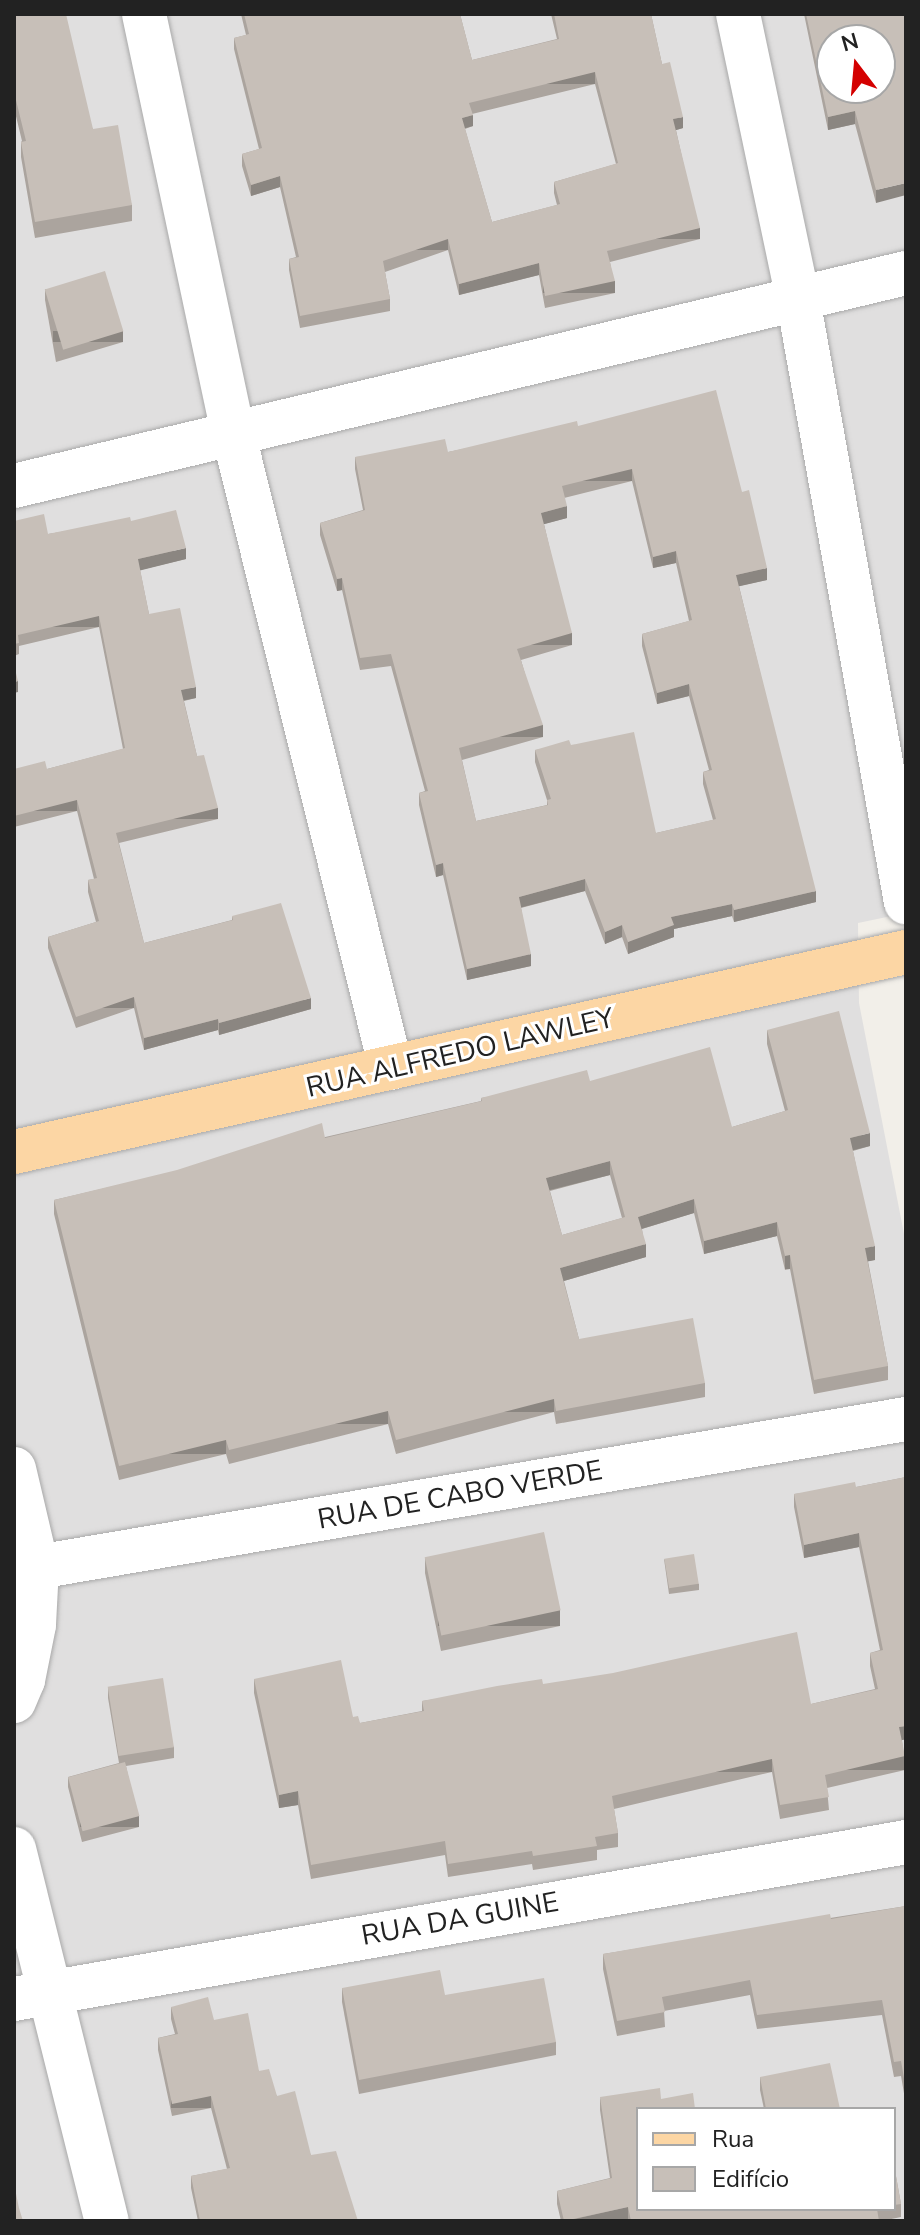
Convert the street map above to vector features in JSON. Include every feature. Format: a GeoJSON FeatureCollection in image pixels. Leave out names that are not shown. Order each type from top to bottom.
{"type":"FeatureCollection","features":[{"type":"Feature","properties":{"kind":"main road","name":"RUA ALFREDO LAWLEY"},"geometry":{"type":"LineString","coordinates":[[14,1152],[906,952]]}},
{"type":"Feature","properties":{"kind":"street"},"geometry":{"type":"LineString","coordinates":[[144,14],[234,436],[391,1068]]}},
{"type":"Feature","properties":{"kind":"street"},"geometry":{"type":"LineString","coordinates":[[738,14],[798,299],[906,902]]}},
{"type":"Feature","properties":{"kind":"street"},"geometry":{"type":"LineString","coordinates":[[14,486],[234,436],[906,273]]}},
{"type":"Feature","properties":{"kind":"street","name":"RUA DE CABO VERDE"},"geometry":{"type":"LineString","coordinates":[[25,1569],[906,1419]]}},
{"type":"Feature","properties":{"kind":"street"},"geometry":{"type":"LineString","coordinates":[[14,1469],[34,1625],[23,1680],[14,1701]]}},
{"type":"Feature","properties":{"kind":"street","name":"RUA DA GUINE"},"geometry":{"type":"LineString","coordinates":[[32,1994],[906,1842]]}},
{"type":"Feature","properties":{"kind":"street"},"geometry":{"type":"LineString","coordinates":[[14,1849],[32,1994],[107,2221]]}},
{"type":"Feature","properties":{"kind":"shaded area"},"geometry":{"type":"Polygon","coordinates":[[[14,14],[906,14],[906,913],[858,923],[859,1003],[906,1244],[906,2221],[14,2221],[14,14]]]}},
{"type":"Feature","properties":{"kind":"building"},"geometry":{"type":"Polygon","coordinates":[[[14,14],[66,14],[93,129],[118,125],[132,205],[35,222],[21,142],[26,141],[14,92],[14,14]]]}},
{"type":"Feature","properties":{"kind":"building"},"geometry":{"type":"Polygon","coordinates":[[[244,14],[460,14],[472,60],[559,39],[554,14],[651,14],[662,64],[670,62],[683,117],[673,119],[700,228],[607,251],[615,281],[545,296],[539,263],[459,284],[448,239],[383,261],[390,299],[300,316],[289,259],[299,257],[280,176],[251,185],[242,154],[262,148],[234,38],[249,34],[244,14]],[[595,72],[469,103],[473,115],[462,118],[492,222],[560,204],[554,182],[618,163],[595,72]]]}},
{"type":"Feature","properties":{"kind":"building"},"geometry":{"type":"Polygon","coordinates":[[[806,14],[906,14],[906,183],[876,190],[855,111],[828,117],[825,104],[896,104],[896,24],[816,24],[816,61],[806,14]]]}},
{"type":"Feature","properties":{"kind":"building"},"geometry":{"type":"Polygon","coordinates":[[[105,271],[123,331],[63,350],[45,289],[105,271]]]}},
{"type":"Feature","properties":{"kind":"building"},"geometry":{"type":"Polygon","coordinates":[[[716,390],[742,492],[749,490],[767,568],[736,575],[816,891],[734,910],[732,904],[671,917],[674,925],[628,942],[622,925],[605,932],[585,879],[519,897],[531,954],[467,969],[443,863],[436,865],[419,793],[428,791],[391,654],[360,658],[342,578],[337,579],[320,523],[365,510],[355,457],[445,439],[448,452],[577,421],[578,426],[716,390]],[[632,469],[562,486],[567,506],[541,513],[572,633],[517,649],[543,725],[459,748],[476,821],[548,805],[547,800],[551,799],[535,750],[569,740],[571,745],[634,732],[656,833],[716,819],[703,772],[712,770],[689,684],[657,693],[642,634],[692,620],[676,551],[653,557],[632,469]]]}},
{"type":"Feature","properties":{"kind":"building"},"geometry":{"type":"Polygon","coordinates":[[[176,510],[186,548],[138,559],[149,614],[180,608],[196,687],[181,690],[197,756],[204,755],[218,808],[116,833],[144,943],[233,920],[232,916],[281,903],[311,998],[219,1023],[218,1019],[144,1038],[134,997],[76,1017],[48,937],[99,921],[88,880],[97,878],[77,800],[14,816],[14,769],[45,761],[47,769],[125,748],[99,616],[18,635],[19,643],[14,644],[14,521],[44,514],[48,534],[130,517],[131,521],[176,510]]]}},
{"type":"Feature","properties":{"kind":"building"},"geometry":{"type":"Polygon","coordinates":[[[839,1011],[870,1133],[850,1138],[875,1246],[865,1248],[888,1366],[814,1380],[790,1255],[785,1256],[777,1222],[704,1241],[694,1199],[638,1217],[646,1244],[560,1268],[579,1339],[693,1318],[705,1383],[556,1411],[554,1399],[396,1440],[388,1411],[229,1450],[226,1440],[119,1466],[54,1200],[177,1170],[322,1123],[325,1138],[482,1101],[481,1098],[587,1070],[590,1081],[710,1047],[732,1127],[788,1110],[767,1030],[839,1011]],[[610,1161],[546,1178],[562,1235],[625,1217],[610,1161]]]}},
{"type":"Feature","properties":{"kind":"building"},"geometry":{"type":"Polygon","coordinates":[[[906,1477],[906,1726],[899,1727],[905,1756],[825,1775],[829,1797],[780,1805],[772,1759],[612,1796],[618,1833],[595,1837],[597,1846],[533,1856],[532,1851],[448,1864],[445,1841],[311,1865],[298,1791],[279,1795],[254,1679],[341,1660],[353,1717],[358,1716],[360,1723],[424,1711],[422,1701],[542,1679],[543,1684],[613,1673],[797,1632],[811,1704],[878,1689],[870,1653],[883,1650],[859,1533],[804,1545],[794,1494],[855,1482],[856,1487],[906,1477]]]}},
{"type":"Feature","properties":{"kind":"building"},"geometry":{"type":"Polygon","coordinates":[[[544,1532],[561,1610],[441,1636],[425,1557],[544,1532]]]}},
{"type":"Feature","properties":{"kind":"building"},"geometry":{"type":"Polygon","coordinates":[[[694,1554],[699,1584],[669,1588],[664,1559],[694,1554]]]}},
{"type":"Feature","properties":{"kind":"building"},"geometry":{"type":"Polygon","coordinates":[[[163,1678],[174,1747],[119,1756],[108,1687],[163,1678]]]}},
{"type":"Feature","properties":{"kind":"building"},"geometry":{"type":"Polygon","coordinates":[[[125,1762],[139,1816],[83,1831],[68,1777],[125,1762]]]}},
{"type":"Feature","properties":{"kind":"building"},"geometry":{"type":"Polygon","coordinates":[[[906,1906],[906,2090],[901,2061],[894,2062],[882,2000],[757,2015],[750,1980],[662,1997],[665,2012],[617,2021],[603,1954],[830,1914],[831,1919],[906,1906]]]}},
{"type":"Feature","properties":{"kind":"building"},"geometry":{"type":"Polygon","coordinates":[[[440,1970],[445,1995],[544,1978],[556,2042],[359,2080],[342,1988],[440,1970]]]}},
{"type":"Feature","properties":{"kind":"building"},"geometry":{"type":"Polygon","coordinates":[[[208,1997],[214,2020],[248,2013],[259,2071],[269,2069],[277,2096],[295,2091],[311,2155],[336,2151],[358,2221],[200,2221],[191,2176],[230,2168],[211,2096],[172,2104],[158,2038],[178,2034],[171,2007],[208,1997]]]}},
{"type":"Feature","properties":{"kind":"building"},"geometry":{"type":"Polygon","coordinates":[[[830,2063],[840,2107],[766,2107],[760,2077],[830,2063]]]}},
{"type":"Feature","properties":{"kind":"building"},"geometry":{"type":"Polygon","coordinates":[[[660,2088],[661,2099],[693,2093],[695,2107],[636,2107],[636,2211],[877,2211],[879,2221],[631,2221],[628,2207],[564,2221],[557,2191],[612,2178],[600,2097],[660,2088]]]}},
{"type":"Feature","properties":{"kind":"building"},"geometry":{"type":"Polygon","coordinates":[[[896,2176],[901,2204],[896,2205],[896,2176]]]}},
{"type":"Feature","properties":{"kind":"building"},"geometry":{"type":"Polygon","coordinates":[[[14,2184],[19,2208],[23,2221],[14,2221],[14,2184]]]}}]}
